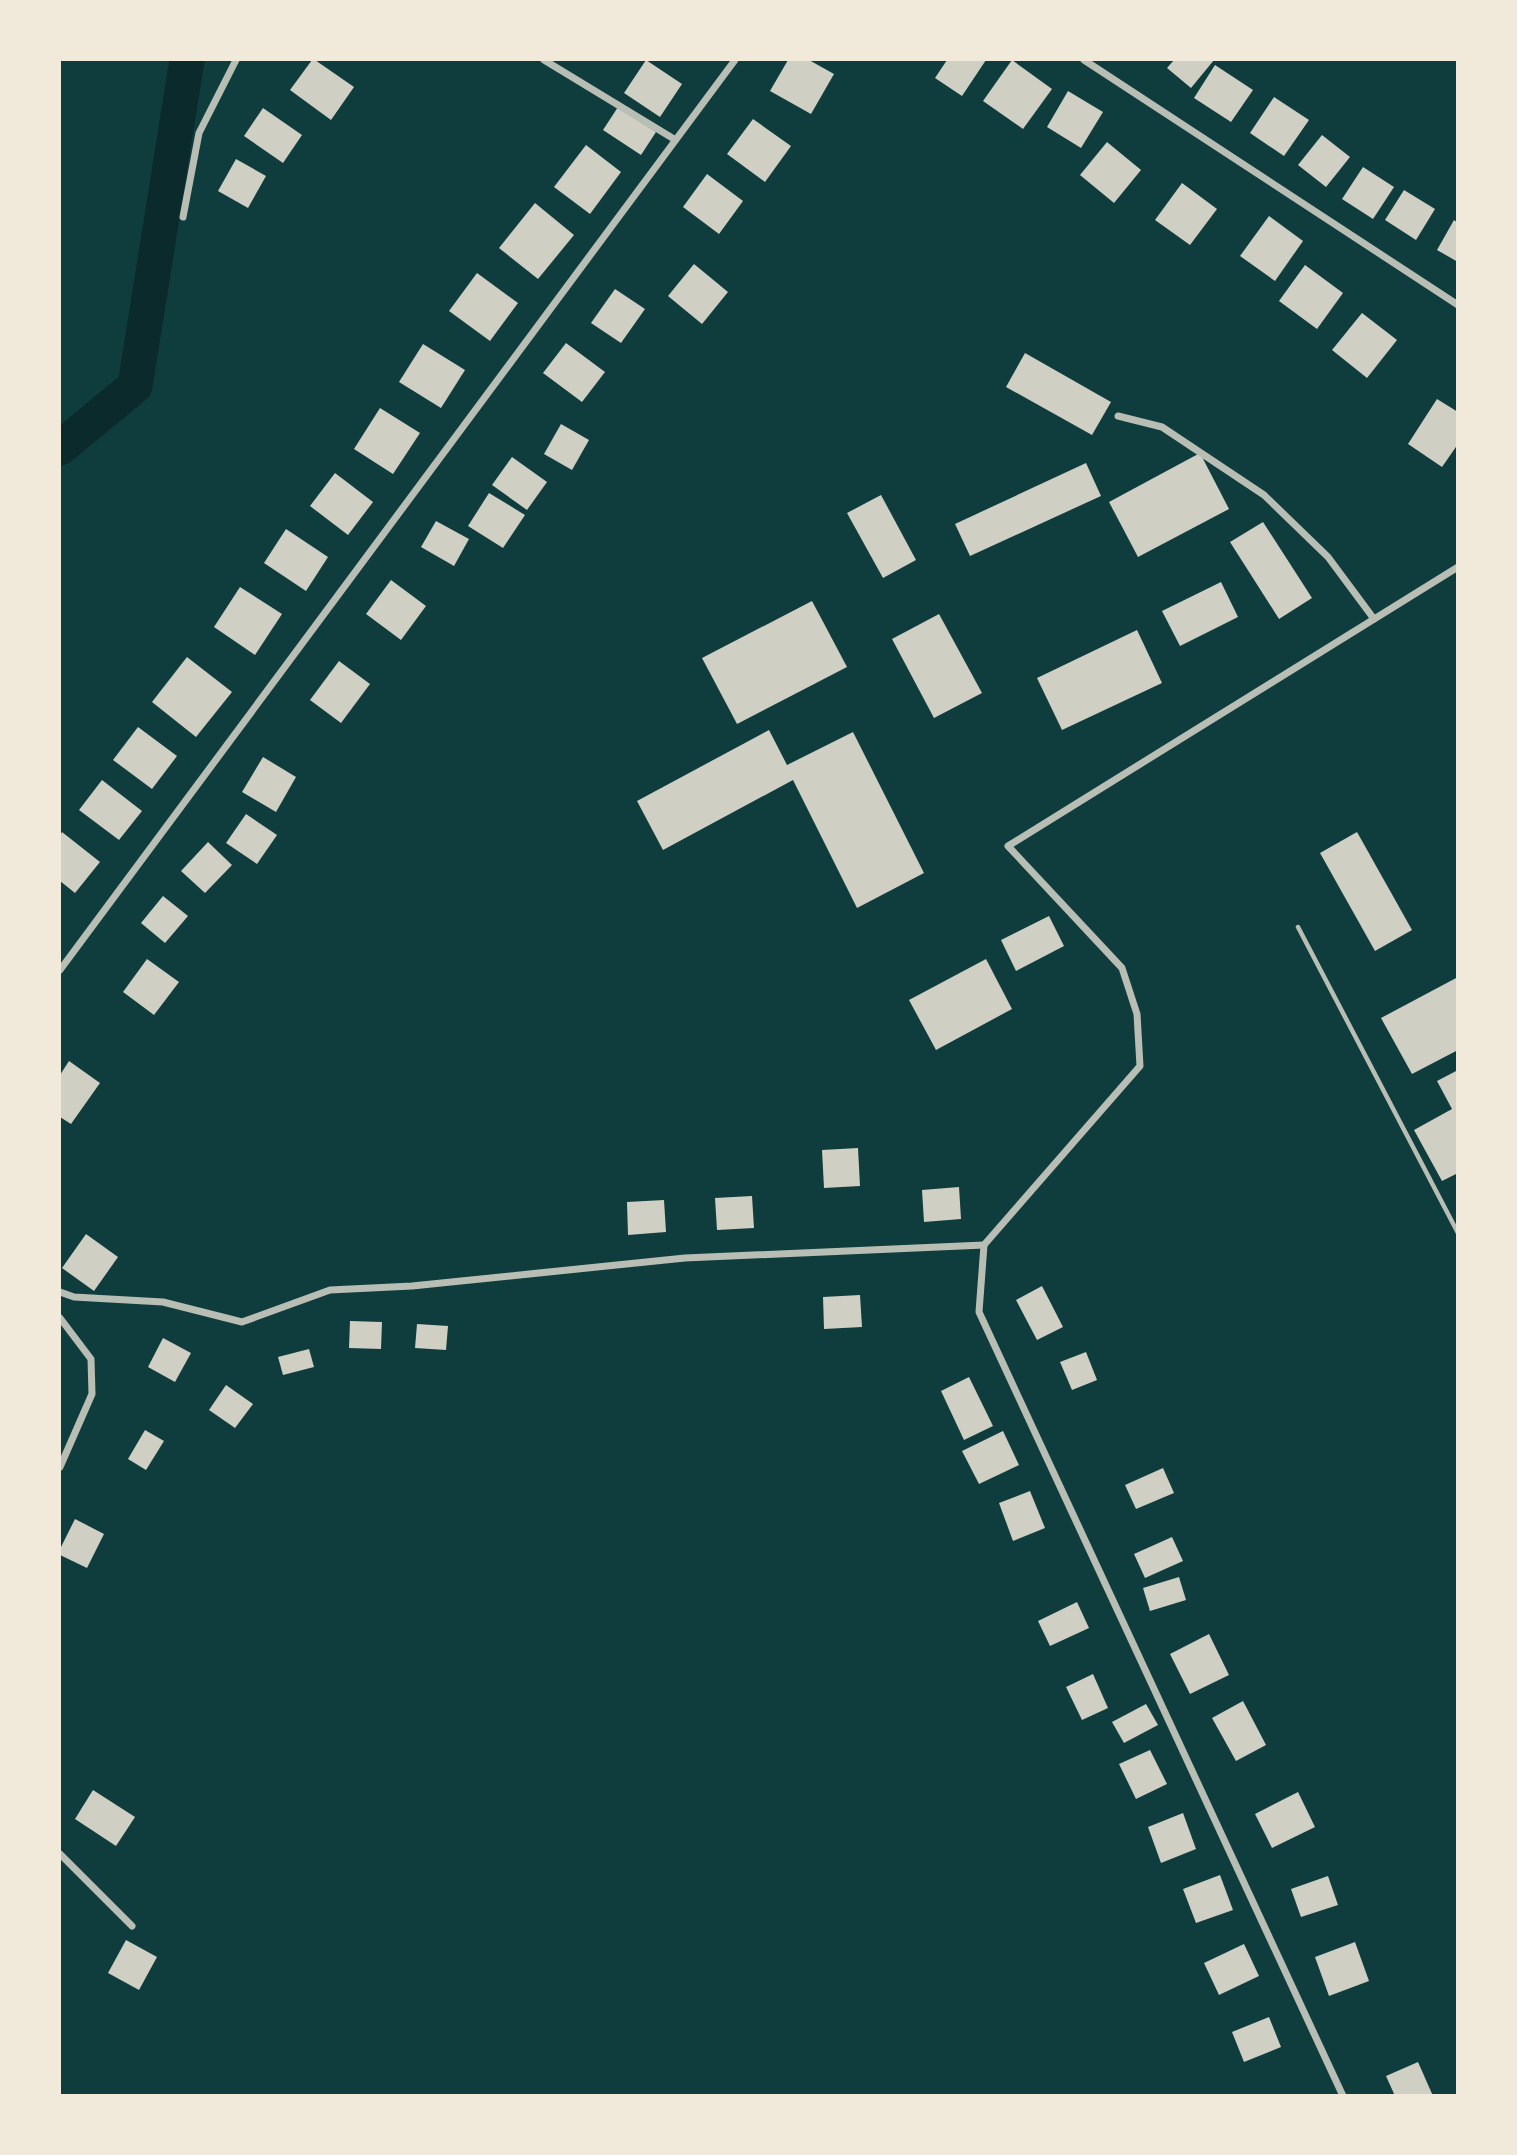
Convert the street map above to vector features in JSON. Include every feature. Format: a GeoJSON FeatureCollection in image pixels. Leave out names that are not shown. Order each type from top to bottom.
{"type":"FeatureCollection","features":[{"type":"Feature","properties":{"kind":"street"},"geometry":{"type":"LineString","coordinates":[[183,217],[199,133],[236,60]]}},
{"type":"Feature","properties":{"kind":"street"},"geometry":{"type":"LineString","coordinates":[[544,60],[674,139]]}},
{"type":"Feature","properties":{"kind":"street"},"geometry":{"type":"LineString","coordinates":[[60,970],[735,60]]}},
{"type":"Feature","properties":{"kind":"street"},"geometry":{"type":"LineString","coordinates":[[1084,60],[1458,305]]}},
{"type":"Feature","properties":{"kind":"street"},"geometry":{"type":"LineString","coordinates":[[1118,416],[1162,427],[1264,495],[1328,557],[1374,619]]}},
{"type":"Feature","properties":{"kind":"street"},"geometry":{"type":"LineString","coordinates":[[1343,2095],[979,1312],[984,1245],[1140,1066],[1137,1014],[1122,968],[1008,846],[1458,567]]}},
{"type":"Feature","properties":{"kind":"street"},"geometry":{"type":"LineString","coordinates":[[60,1292],[74,1297],[163,1302],[242,1322],[330,1290],[412,1286],[685,1258],[984,1245]]}},
{"type":"Feature","properties":{"kind":"street"},"geometry":{"type":"LineString","coordinates":[[60,1318],[91,1359],[92,1394],[60,1467]]}},
{"type":"Feature","properties":{"kind":"street"},"geometry":{"type":"LineString","coordinates":[[60,1854],[132,1926]]}},
{"type":"Feature","properties":{"kind":"lane"},"geometry":{"type":"LineString","coordinates":[[1298,927],[1458,1233]]}},
{"type":"Feature","properties":{"kind":"building"},"geometry":{"type":"Polygon","coordinates":[[[312,60],[354,87],[331,120],[290,90],[312,60]]]}},
{"type":"Feature","properties":{"kind":"building"},"geometry":{"type":"Polygon","coordinates":[[[646,60],[682,84],[660,117],[624,93],[646,60]]]}},
{"type":"Feature","properties":{"kind":"building"},"geometry":{"type":"Polygon","coordinates":[[[788,60],[809,60],[834,74],[811,114],[770,91],[788,60]]]}},
{"type":"Feature","properties":{"kind":"building"},"geometry":{"type":"Polygon","coordinates":[[[947,60],[986,60],[962,96],[935,78],[947,60]]]}},
{"type":"Feature","properties":{"kind":"building"},"geometry":{"type":"Polygon","coordinates":[[[1012,60],[1052,89],[1023,129],[983,101],[1012,60]]]}},
{"type":"Feature","properties":{"kind":"building"},"geometry":{"type":"Polygon","coordinates":[[[1174,60],[1214,60],[1191,88],[1167,68],[1174,60]]]}},
{"type":"Feature","properties":{"kind":"building"},"geometry":{"type":"Polygon","coordinates":[[[1215,65],[1253,90],[1231,122],[1194,98],[1215,65]]]}},
{"type":"Feature","properties":{"kind":"building"},"geometry":{"type":"Polygon","coordinates":[[[1068,91],[1103,112],[1081,148],[1047,127],[1068,91]]]}},
{"type":"Feature","properties":{"kind":"building"},"geometry":{"type":"Polygon","coordinates":[[[1274,97],[1309,120],[1284,156],[1250,133],[1274,97]]]}},
{"type":"Feature","properties":{"kind":"building"},"geometry":{"type":"Polygon","coordinates":[[[618,107],[656,132],[641,155],[603,130],[618,107]]]}},
{"type":"Feature","properties":{"kind":"building"},"geometry":{"type":"Polygon","coordinates":[[[263,108],[302,135],[283,163],[244,136],[263,108]]]}},
{"type":"Feature","properties":{"kind":"building"},"geometry":{"type":"Polygon","coordinates":[[[753,119],[791,146],[765,182],[727,154],[753,119]]]}},
{"type":"Feature","properties":{"kind":"building"},"geometry":{"type":"Polygon","coordinates":[[[1322,135],[1350,157],[1326,187],[1298,165],[1322,135]]]}},
{"type":"Feature","properties":{"kind":"building"},"geometry":{"type":"Polygon","coordinates":[[[1107,142],[1141,170],[1114,203],[1080,175],[1107,142]]]}},
{"type":"Feature","properties":{"kind":"building"},"geometry":{"type":"Polygon","coordinates":[[[586,145],[621,172],[590,214],[554,187],[586,145]]]}},
{"type":"Feature","properties":{"kind":"building"},"geometry":{"type":"Polygon","coordinates":[[[236,159],[266,176],[248,208],[218,191],[236,159]]]}},
{"type":"Feature","properties":{"kind":"building"},"geometry":{"type":"Polygon","coordinates":[[[1363,167],[1394,187],[1373,219],[1342,199],[1363,167]]]}},
{"type":"Feature","properties":{"kind":"building"},"geometry":{"type":"Polygon","coordinates":[[[707,174],[743,201],[719,234],[683,207],[707,174]]]}},
{"type":"Feature","properties":{"kind":"building"},"geometry":{"type":"Polygon","coordinates":[[[1182,183],[1217,209],[1190,245],[1155,220],[1182,183]]]}},
{"type":"Feature","properties":{"kind":"building"},"geometry":{"type":"Polygon","coordinates":[[[1404,190],[1435,209],[1416,240],[1385,220],[1404,190]]]}},
{"type":"Feature","properties":{"kind":"building"},"geometry":{"type":"Polygon","coordinates":[[[535,203],[574,235],[538,279],[499,248],[535,203]]]}},
{"type":"Feature","properties":{"kind":"building"},"geometry":{"type":"Polygon","coordinates":[[[1269,216],[1303,241],[1275,281],[1240,256],[1269,216]]]}},
{"type":"Feature","properties":{"kind":"building"},"geometry":{"type":"Polygon","coordinates":[[[1454,220],[1458,223],[1458,262],[1437,250],[1454,220]]]}},
{"type":"Feature","properties":{"kind":"building"},"geometry":{"type":"Polygon","coordinates":[[[694,264],[728,292],[702,324],[668,296],[694,264]]]}},
{"type":"Feature","properties":{"kind":"building"},"geometry":{"type":"Polygon","coordinates":[[[1305,265],[1343,293],[1317,329],[1279,301],[1305,265]]]}},
{"type":"Feature","properties":{"kind":"building"},"geometry":{"type":"Polygon","coordinates":[[[477,273],[518,303],[490,341],[449,311],[477,273]]]}},
{"type":"Feature","properties":{"kind":"building"},"geometry":{"type":"Polygon","coordinates":[[[615,289],[645,309],[621,343],[591,323],[615,289]]]}},
{"type":"Feature","properties":{"kind":"building"},"geometry":{"type":"Polygon","coordinates":[[[1362,313],[1397,340],[1367,378],[1332,350],[1362,313]]]}},
{"type":"Feature","properties":{"kind":"building"},"geometry":{"type":"Polygon","coordinates":[[[566,343],[605,372],[582,402],[543,373],[566,343]]]}},
{"type":"Feature","properties":{"kind":"building"},"geometry":{"type":"Polygon","coordinates":[[[423,344],[465,370],[441,408],[399,382],[423,344]]]}},
{"type":"Feature","properties":{"kind":"building"},"geometry":{"type":"Polygon","coordinates":[[[1025,353],[1111,402],[1092,435],[1006,387],[1025,353]]]}},
{"type":"Feature","properties":{"kind":"building"},"geometry":{"type":"Polygon","coordinates":[[[1437,399],[1458,412],[1458,444],[1442,467],[1408,444],[1437,399]]]}},
{"type":"Feature","properties":{"kind":"building"},"geometry":{"type":"Polygon","coordinates":[[[380,408],[420,433],[393,474],[354,449],[380,408]]]}},
{"type":"Feature","properties":{"kind":"building"},"geometry":{"type":"Polygon","coordinates":[[[561,424],[589,440],[572,470],[544,454],[561,424]]]}},
{"type":"Feature","properties":{"kind":"building"},"geometry":{"type":"Polygon","coordinates":[[[1200,453],[1229,509],[1138,557],[1109,502],[1200,453]]]}},
{"type":"Feature","properties":{"kind":"building"},"geometry":{"type":"Polygon","coordinates":[[[512,457],[547,482],[527,510],[492,485],[512,457]]]}},
{"type":"Feature","properties":{"kind":"building"},"geometry":{"type":"Polygon","coordinates":[[[1086,463],[1101,496],[970,556],[955,524],[1086,463]]]}},
{"type":"Feature","properties":{"kind":"building"},"geometry":{"type":"Polygon","coordinates":[[[335,473],[373,502],[348,535],[310,506],[335,473]]]}},
{"type":"Feature","properties":{"kind":"building"},"geometry":{"type":"Polygon","coordinates":[[[489,493],[525,515],[503,548],[468,526],[489,493]]]}},
{"type":"Feature","properties":{"kind":"building"},"geometry":{"type":"Polygon","coordinates":[[[881,495],[916,560],[883,578],[847,513],[881,495]]]}},
{"type":"Feature","properties":{"kind":"building"},"geometry":{"type":"Polygon","coordinates":[[[436,521],[469,539],[454,566],[421,547],[436,521]]]}},
{"type":"Feature","properties":{"kind":"building"},"geometry":{"type":"Polygon","coordinates":[[[1263,522],[1312,598],[1279,619],[1230,542],[1263,522]]]}},
{"type":"Feature","properties":{"kind":"building"},"geometry":{"type":"Polygon","coordinates":[[[286,529],[328,557],[306,591],[264,563],[286,529]]]}},
{"type":"Feature","properties":{"kind":"building"},"geometry":{"type":"Polygon","coordinates":[[[391,580],[426,606],[401,640],[366,614],[391,580]]]}},
{"type":"Feature","properties":{"kind":"building"},"geometry":{"type":"Polygon","coordinates":[[[1221,582],[1238,617],[1180,646],[1162,611],[1221,582]]]}},
{"type":"Feature","properties":{"kind":"building"},"geometry":{"type":"Polygon","coordinates":[[[240,587],[282,614],[255,655],[214,627],[240,587]]]}},
{"type":"Feature","properties":{"kind":"building"},"geometry":{"type":"Polygon","coordinates":[[[812,601],[847,667],[737,724],[702,658],[812,601]]]}},
{"type":"Feature","properties":{"kind":"building"},"geometry":{"type":"Polygon","coordinates":[[[939,614],[982,693],[934,718],[892,639],[939,614]]]}},
{"type":"Feature","properties":{"kind":"building"},"geometry":{"type":"Polygon","coordinates":[[[1137,630],[1162,683],[1062,730],[1037,678],[1137,630]]]}},
{"type":"Feature","properties":{"kind":"building"},"geometry":{"type":"Polygon","coordinates":[[[187,657],[232,692],[196,737],[152,702],[187,657]]]}},
{"type":"Feature","properties":{"kind":"building"},"geometry":{"type":"Polygon","coordinates":[[[339,661],[370,684],[341,723],[310,700],[339,661]]]}},
{"type":"Feature","properties":{"kind":"building"},"geometry":{"type":"Polygon","coordinates":[[[138,727],[177,756],[152,789],[113,760],[138,727]]]}},
{"type":"Feature","properties":{"kind":"building"},"geometry":{"type":"Polygon","coordinates":[[[769,730],[787,765],[853,732],[924,873],[857,908],[793,780],[663,850],[637,801],[769,730]]]}},
{"type":"Feature","properties":{"kind":"building"},"geometry":{"type":"Polygon","coordinates":[[[263,757],[296,777],[276,812],[242,792],[263,757]]]}},
{"type":"Feature","properties":{"kind":"building"},"geometry":{"type":"Polygon","coordinates":[[[102,780],[142,811],[119,840],[79,810],[102,780]]]}},
{"type":"Feature","properties":{"kind":"building"},"geometry":{"type":"Polygon","coordinates":[[[246,814],[277,835],[257,864],[226,843],[246,814]]]}},
{"type":"Feature","properties":{"kind":"building"},"geometry":{"type":"Polygon","coordinates":[[[62,832],[100,862],[75,893],[60,881],[62,832]]]}},
{"type":"Feature","properties":{"kind":"building"},"geometry":{"type":"Polygon","coordinates":[[[1357,832],[1412,930],[1375,951],[1320,853],[1357,832]]]}},
{"type":"Feature","properties":{"kind":"building"},"geometry":{"type":"Polygon","coordinates":[[[208,842],[232,865],[205,893],[181,871],[208,842]]]}},
{"type":"Feature","properties":{"kind":"building"},"geometry":{"type":"Polygon","coordinates":[[[163,896],[188,916],[165,943],[141,923],[163,896]]]}},
{"type":"Feature","properties":{"kind":"building"},"geometry":{"type":"Polygon","coordinates":[[[1049,916],[1064,946],[1016,971],[1001,940],[1049,916]]]}},
{"type":"Feature","properties":{"kind":"building"},"geometry":{"type":"Polygon","coordinates":[[[147,959],[179,982],[154,1015],[123,992],[147,959]]]}},
{"type":"Feature","properties":{"kind":"building"},"geometry":{"type":"Polygon","coordinates":[[[986,959],[1012,1009],[936,1050],[909,1000],[986,959]]]}},
{"type":"Feature","properties":{"kind":"building"},"geometry":{"type":"Polygon","coordinates":[[[1458,977],[1458,1050],[1412,1074],[1381,1018],[1458,977]]]}},
{"type":"Feature","properties":{"kind":"building"},"geometry":{"type":"Polygon","coordinates":[[[69,1061],[100,1083],[71,1124],[60,1117],[60,1075],[69,1061]]]}},
{"type":"Feature","properties":{"kind":"building"},"geometry":{"type":"Polygon","coordinates":[[[1458,1070],[1458,1173],[1442,1181],[1414,1130],[1452,1109],[1437,1081],[1458,1070]]]}},
{"type":"Feature","properties":{"kind":"building"},"geometry":{"type":"Polygon","coordinates":[[[858,1148],[860,1186],[824,1188],[822,1150],[858,1148]]]}},
{"type":"Feature","properties":{"kind":"building"},"geometry":{"type":"Polygon","coordinates":[[[959,1187],[961,1219],[924,1222],[922,1190],[959,1187]]]}},
{"type":"Feature","properties":{"kind":"building"},"geometry":{"type":"Polygon","coordinates":[[[752,1196],[754,1228],[717,1230],[715,1198],[752,1196]]]}},
{"type":"Feature","properties":{"kind":"building"},"geometry":{"type":"Polygon","coordinates":[[[664,1200],[666,1232],[628,1235],[627,1202],[664,1200]]]}},
{"type":"Feature","properties":{"kind":"building"},"geometry":{"type":"Polygon","coordinates":[[[86,1234],[118,1257],[94,1291],[62,1268],[86,1234]]]}},
{"type":"Feature","properties":{"kind":"building"},"geometry":{"type":"Polygon","coordinates":[[[1042,1286],[1063,1327],[1037,1340],[1016,1300],[1042,1286]]]}},
{"type":"Feature","properties":{"kind":"building"},"geometry":{"type":"Polygon","coordinates":[[[860,1295],[862,1327],[824,1329],[823,1297],[860,1295]]]}},
{"type":"Feature","properties":{"kind":"building"},"geometry":{"type":"Polygon","coordinates":[[[350,1321],[382,1322],[381,1349],[349,1348],[350,1321]]]}},
{"type":"Feature","properties":{"kind":"building"},"geometry":{"type":"Polygon","coordinates":[[[417,1324],[448,1326],[446,1350],[415,1348],[417,1324]]]}},
{"type":"Feature","properties":{"kind":"building"},"geometry":{"type":"Polygon","coordinates":[[[163,1338],[191,1353],[175,1382],[148,1367],[163,1338]]]}},
{"type":"Feature","properties":{"kind":"building"},"geometry":{"type":"Polygon","coordinates":[[[309,1349],[314,1367],[283,1375],[278,1357],[309,1349]]]}},
{"type":"Feature","properties":{"kind":"building"},"geometry":{"type":"Polygon","coordinates":[[[1086,1352],[1097,1380],[1072,1390],[1060,1362],[1086,1352]]]}},
{"type":"Feature","properties":{"kind":"building"},"geometry":{"type":"Polygon","coordinates":[[[969,1377],[993,1426],[964,1440],[941,1391],[969,1377]]]}},
{"type":"Feature","properties":{"kind":"building"},"geometry":{"type":"Polygon","coordinates":[[[226,1385],[253,1404],[235,1428],[209,1410],[226,1385]]]}},
{"type":"Feature","properties":{"kind":"building"},"geometry":{"type":"Polygon","coordinates":[[[145,1430],[164,1441],[146,1470],[128,1459],[145,1430]]]}},
{"type":"Feature","properties":{"kind":"building"},"geometry":{"type":"Polygon","coordinates":[[[1003,1431],[1019,1465],[979,1484],[962,1451],[1003,1431]]]}},
{"type":"Feature","properties":{"kind":"building"},"geometry":{"type":"Polygon","coordinates":[[[1163,1468],[1174,1493],[1136,1509],[1125,1485],[1163,1468]]]}},
{"type":"Feature","properties":{"kind":"building"},"geometry":{"type":"Polygon","coordinates":[[[1030,1491],[1045,1528],[1013,1541],[999,1503],[1030,1491]]]}},
{"type":"Feature","properties":{"kind":"building"},"geometry":{"type":"Polygon","coordinates":[[[75,1519],[104,1534],[87,1568],[60,1555],[60,1549],[75,1519]]]}},
{"type":"Feature","properties":{"kind":"building"},"geometry":{"type":"Polygon","coordinates":[[[1172,1537],[1183,1561],[1145,1578],[1134,1554],[1172,1537]]]}},
{"type":"Feature","properties":{"kind":"building"},"geometry":{"type":"Polygon","coordinates":[[[1179,1577],[1186,1600],[1150,1611],[1143,1588],[1179,1577]]]}},
{"type":"Feature","properties":{"kind":"building"},"geometry":{"type":"Polygon","coordinates":[[[1077,1602],[1089,1628],[1050,1646],[1038,1621],[1077,1602]]]}},
{"type":"Feature","properties":{"kind":"building"},"geometry":{"type":"Polygon","coordinates":[[[1209,1634],[1229,1675],[1190,1694],[1170,1654],[1209,1634]]]}},
{"type":"Feature","properties":{"kind":"building"},"geometry":{"type":"Polygon","coordinates":[[[1093,1674],[1108,1708],[1082,1720],[1066,1687],[1093,1674]]]}},
{"type":"Feature","properties":{"kind":"building"},"geometry":{"type":"Polygon","coordinates":[[[1243,1701],[1266,1745],[1236,1761],[1212,1718],[1243,1701]]]}},
{"type":"Feature","properties":{"kind":"building"},"geometry":{"type":"Polygon","coordinates":[[[1146,1704],[1158,1725],[1124,1743],[1112,1722],[1146,1704]]]}},
{"type":"Feature","properties":{"kind":"building"},"geometry":{"type":"Polygon","coordinates":[[[1150,1750],[1167,1784],[1136,1799],[1119,1764],[1150,1750]]]}},
{"type":"Feature","properties":{"kind":"building"},"geometry":{"type":"Polygon","coordinates":[[[93,1790],[135,1817],[116,1846],[75,1819],[93,1790]]]}},
{"type":"Feature","properties":{"kind":"building"},"geometry":{"type":"Polygon","coordinates":[[[1298,1792],[1315,1827],[1272,1848],[1255,1814],[1298,1792]]]}},
{"type":"Feature","properties":{"kind":"building"},"geometry":{"type":"Polygon","coordinates":[[[1183,1813],[1196,1849],[1161,1863],[1148,1827],[1183,1813]]]}},
{"type":"Feature","properties":{"kind":"building"},"geometry":{"type":"Polygon","coordinates":[[[1220,1875],[1233,1910],[1196,1923],[1183,1889],[1220,1875]]]}},
{"type":"Feature","properties":{"kind":"building"},"geometry":{"type":"Polygon","coordinates":[[[1328,1876],[1338,1905],[1301,1917],[1291,1889],[1328,1876]]]}},
{"type":"Feature","properties":{"kind":"building"},"geometry":{"type":"Polygon","coordinates":[[[126,1940],[157,1957],[139,1990],[108,1973],[126,1940]]]}},
{"type":"Feature","properties":{"kind":"building"},"geometry":{"type":"Polygon","coordinates":[[[1355,1942],[1369,1981],[1329,1996],[1315,1957],[1355,1942]]]}},
{"type":"Feature","properties":{"kind":"building"},"geometry":{"type":"Polygon","coordinates":[[[1244,1944],[1259,1976],[1219,1995],[1204,1963],[1244,1944]]]}},
{"type":"Feature","properties":{"kind":"building"},"geometry":{"type":"Polygon","coordinates":[[[1269,2017],[1281,2047],[1244,2062],[1232,2032],[1269,2017]]]}},
{"type":"Feature","properties":{"kind":"building"},"geometry":{"type":"Polygon","coordinates":[[[1418,2062],[1433,2096],[1395,2096],[1386,2076],[1418,2062]]]}},
{"type":"Feature","properties":{"kind":"waterway"},"geometry":{"type":"LineString","coordinates":[[60,448],[135,386],[187,60]]}}]}
